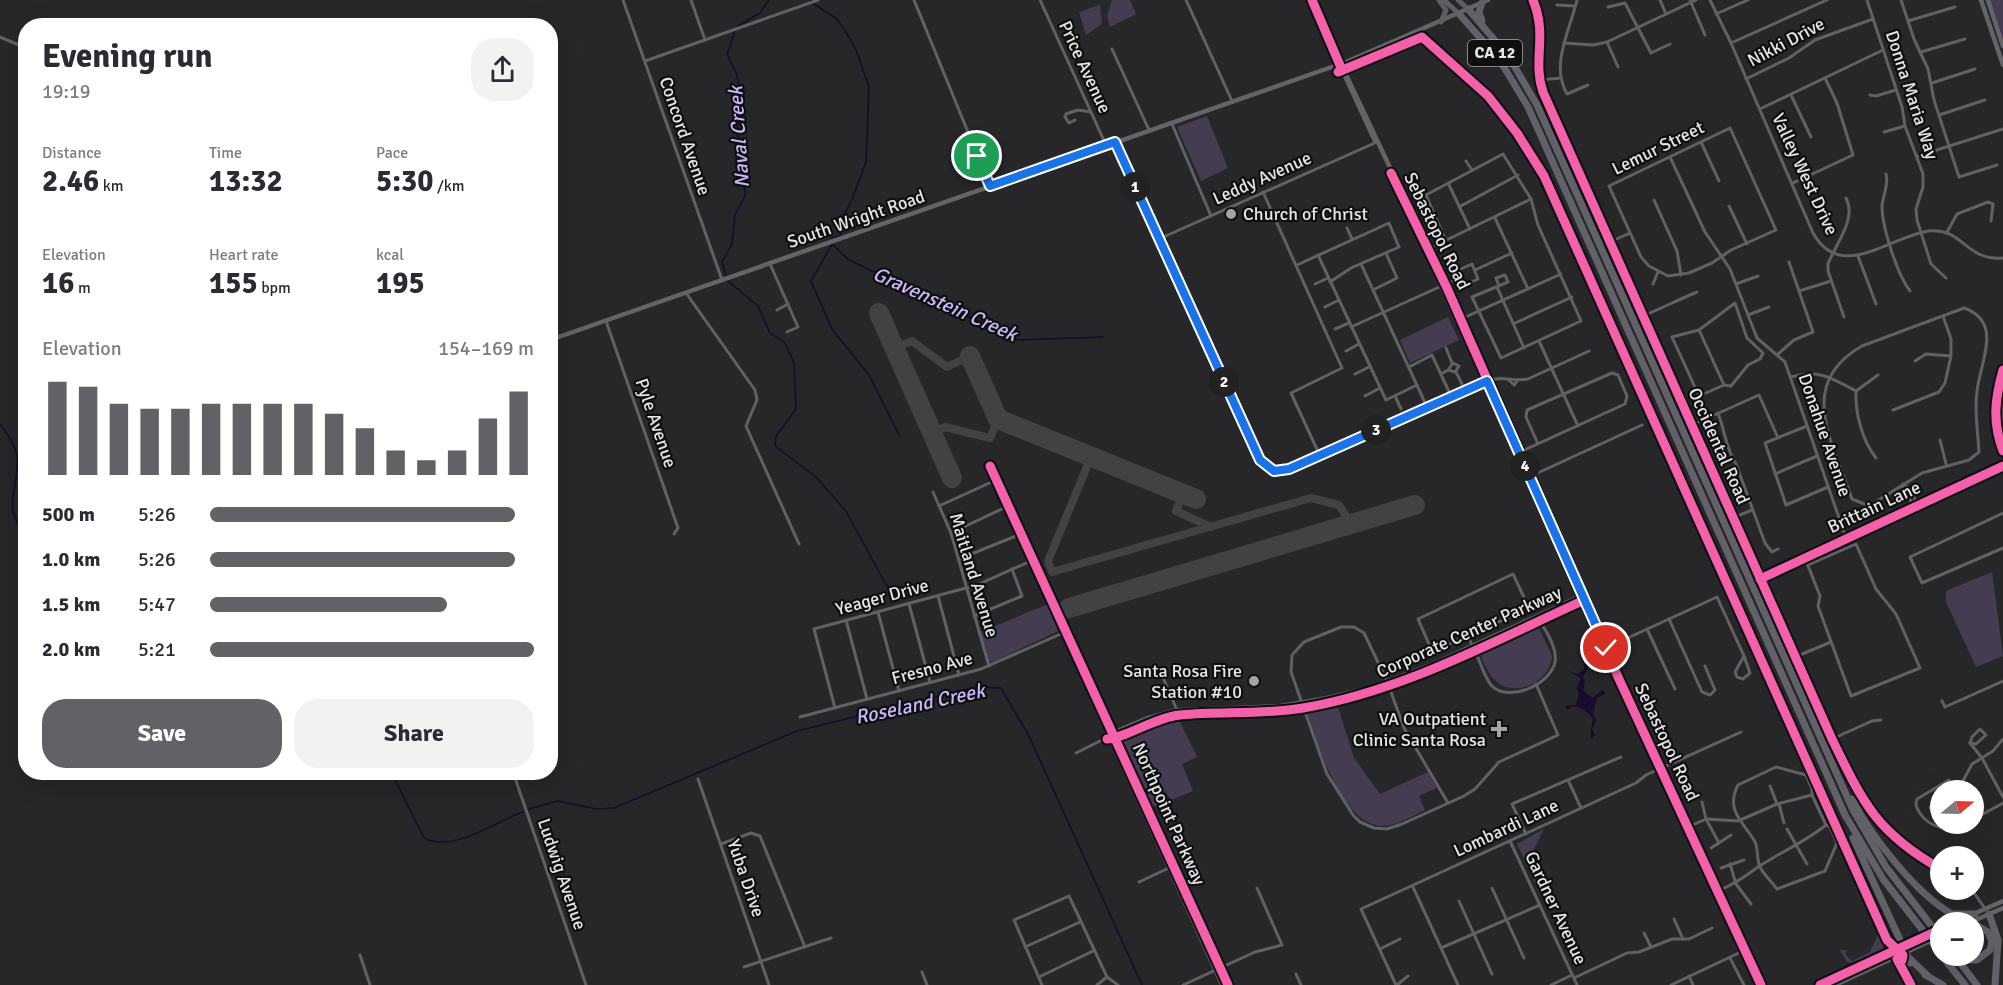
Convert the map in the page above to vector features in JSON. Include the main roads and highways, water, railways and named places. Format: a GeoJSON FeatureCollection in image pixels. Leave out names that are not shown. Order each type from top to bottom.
{"type":"FeatureCollection","features":[{"type":"Feature","properties":{"kind":"highway"},"geometry":{"type":"LineString","coordinates":[[1485,1],[1480,15],[1486,28]]}},
{"type":"Feature","properties":{"kind":"highway","name":"CA 12"},"geometry":{"type":"LineString","coordinates":[[1468,9],[1514,64],[1541,113],[1861,826],[1891,874],[1930,923]]}},
{"type":"Feature","properties":{"kind":"highway","name":"CA 12"},"geometry":{"type":"LineString","coordinates":[[1459,14],[1499,59],[1528,107],[1841,807],[1878,872],[1930,939]]}},
{"type":"Feature","properties":{"kind":"highway"},"geometry":{"type":"LineString","coordinates":[[1804,702],[1857,808],[1890,856],[1948,912]]}},
{"type":"Feature","properties":{"kind":"highway"},"geometry":{"type":"LineString","coordinates":[[1841,807],[1872,884],[1904,949],[1911,962],[1928,976]]}},
{"type":"Feature","properties":{"kind":"highway"},"geometry":{"type":"LineString","coordinates":[[1987,912],[1998,940],[1995,985]]}},
{"type":"Feature","properties":{"kind":"highway"},"geometry":{"type":"LineString","coordinates":[[1984,930],[1992,940],[1990,950],[1984,955]]}},
{"type":"Feature","properties":{"kind":"highway"},"geometry":{"type":"LineString","coordinates":[[1893,956],[1905,959],[1943,985]]}},
{"type":"Feature","properties":{"kind":"highway","name":"CA 12"},"geometry":{"type":"LineString","coordinates":[[1950,966],[1965,985]]}},
{"type":"Feature","properties":{"kind":"highway"},"geometry":{"type":"LineString","coordinates":[[1963,966],[1977,985]]}},
{"type":"Feature","properties":{"kind":"main road"},"geometry":{"type":"LineString","coordinates":[[1439,0],[1446,10],[1441,22]]}},
{"type":"Feature","properties":{"kind":"main road","name":"CA 12"},"geometry":{"type":"LineString","coordinates":[[1444,0],[1459,14]]}},
{"type":"Feature","properties":{"kind":"main road","name":"CA 12"},"geometry":{"type":"LineString","coordinates":[[1458,0],[1468,9]]}},
{"type":"Feature","properties":{"kind":"main road"},"geometry":{"type":"LineString","coordinates":[[1981,0],[2003,64]]}},
{"type":"Feature","properties":{"kind":"main road"},"geometry":{"type":"LineString","coordinates":[[1988,0],[2003,46]]}},
{"type":"Feature","properties":{"kind":"main road","name":"South Wright Road"},"geometry":{"type":"LineString","coordinates":[[558,337],[1341,64],[1485,1]]}},
{"type":"Feature","properties":{"kind":"main road","name":"Sebastopol Road"},"geometry":{"type":"LineString","coordinates":[[1341,64],[1487,381],[1660,768],[1761,985]]}},
{"type":"Feature","properties":{"kind":"main road"},"geometry":{"type":"LineString","coordinates":[[2003,370],[1995,409],[2003,451]]}},
{"type":"Feature","properties":{"kind":"main road"},"geometry":{"type":"LineString","coordinates":[[2003,392],[2001,412],[2003,432]]}},
{"type":"Feature","properties":{"kind":"main road"},"geometry":{"type":"LineString","coordinates":[[1984,914],[2003,901]]}},
{"type":"Feature","properties":{"kind":"main road"},"geometry":{"type":"LineString","coordinates":[[1984,912],[2003,908]]}},
{"type":"Feature","properties":{"kind":"main road"},"geometry":{"type":"LineString","coordinates":[[1820,985],[1930,938]]}},
{"type":"Feature","properties":{"kind":"main road"},"geometry":{"type":"LineString","coordinates":[[1835,985],[1904,949]]}},
{"type":"Feature","properties":{"kind":"waterway","name":"Naval Creek"},"geometry":{"type":"LineString","coordinates":[[738,26],[760,13],[769,0]]}},
{"type":"Feature","properties":{"kind":"waterway","name":"Gravenstein Creek"},"geometry":{"type":"LineString","coordinates":[[812,3],[836,18],[846,32],[856,50],[869,87],[866,162],[852,200]]}},
{"type":"Feature","properties":{"kind":"waterway","name":"Naval Creek"},"geometry":{"type":"LineString","coordinates":[[726,276],[722,262],[732,244],[735,215],[745,196],[742,151],[737,134],[740,93],[737,75],[727,54],[735,31]]}},
{"type":"Feature","properties":{"kind":"waterway","name":"Gravenstein Creek"},"geometry":{"type":"LineString","coordinates":[[832,238],[841,235],[838,227],[851,202]]}},
{"type":"Feature","properties":{"kind":"waterway","name":"Gravenstein Creek"},"geometry":{"type":"LineString","coordinates":[[900,437],[869,375],[832,329],[811,281],[832,244],[849,260],[1017,340],[1103,337]]}},
{"type":"Feature","properties":{"kind":"waterway","name":"Naval Creek"},"geometry":{"type":"LineString","coordinates":[[728,281],[758,306],[770,333],[785,343],[794,363],[796,409],[776,436],[775,446],[816,477],[846,511],[885,583],[899,598]]}},
{"type":"Feature","properties":{"kind":"waterway","name":"Roseland Creek"},"geometry":{"type":"LineString","coordinates":[[0,424],[11,439],[17,457],[13,506],[18,524]]}},
{"type":"Feature","properties":{"kind":"waterway","name":"Roseland Creek"},"geometry":{"type":"LineString","coordinates":[[529,809],[558,801],[596,809],[614,808],[797,731],[977,687],[1001,688],[1029,736],[1142,985]]}},
{"type":"Feature","properties":{"kind":"waterway","name":"Roseland Creek"},"geometry":{"type":"LineString","coordinates":[[395,780],[424,838],[436,842],[461,839],[523,812]]}},
{"type":"Feature","properties":{"kind":"place","name":"Church of Christ"},"geometry":{"type":"Point","coordinates":[1231,214]}},
{"type":"Feature","properties":{"kind":"place","name":"Santa Rosa Fire Station #10"},"geometry":{"type":"Point","coordinates":[1254,681]}},
{"type":"Feature","properties":{"kind":"place","name":"VA Outpatient Clinic Santa Rosa"},"geometry":{"type":"Point","coordinates":[1499,729]}}]}
